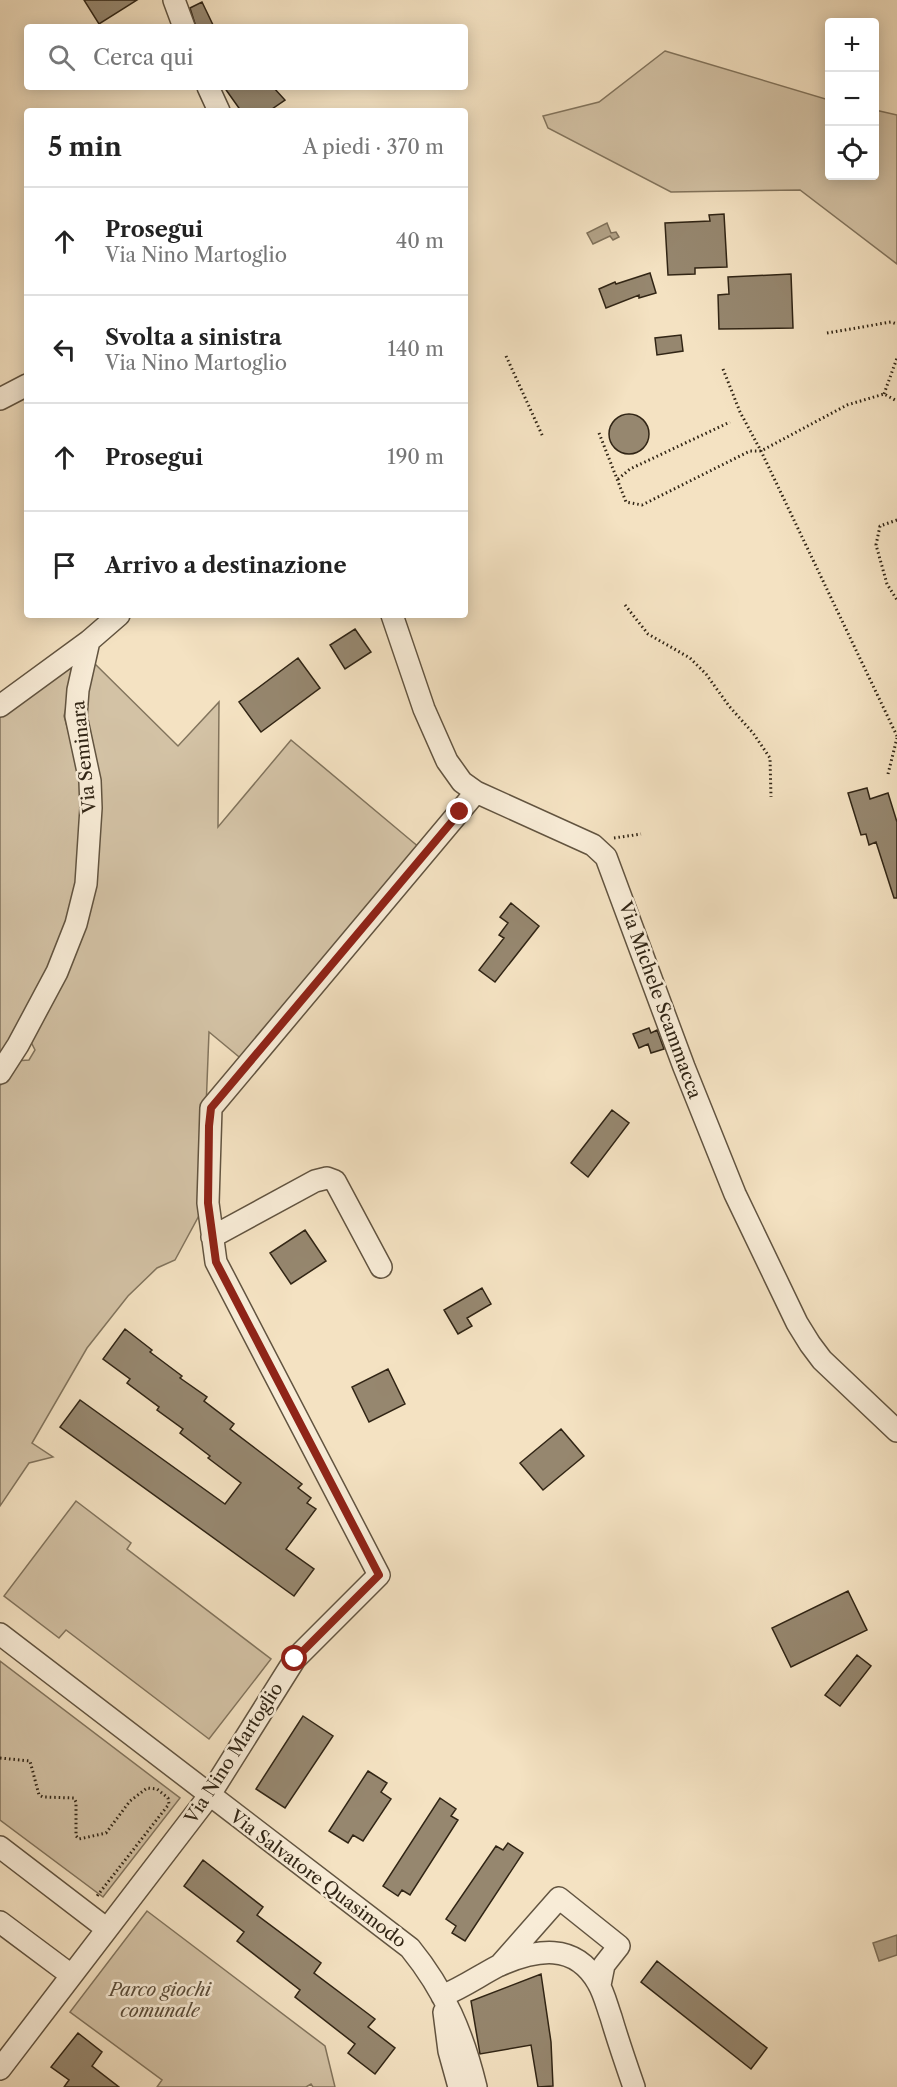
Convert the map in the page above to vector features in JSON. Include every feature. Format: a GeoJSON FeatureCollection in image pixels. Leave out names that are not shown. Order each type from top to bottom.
{"type":"FeatureCollection","features":[{"type":"Feature","properties":{"kind":"street"},"geometry":{"type":"LineString","coordinates":[[174,0],[183,24]]}},
{"type":"Feature","properties":{"kind":"street"},"geometry":{"type":"LineString","coordinates":[[209,90],[218,108]]}},
{"type":"Feature","properties":{"kind":"street"},"geometry":{"type":"LineString","coordinates":[[0,399],[24,387]]}},
{"type":"Feature","properties":{"kind":"street"},"geometry":{"type":"LineString","coordinates":[[0,706],[89,641],[116,618]]}},
{"type":"Feature","properties":{"kind":"street","name":"Via Michele Scammacca"},"geometry":{"type":"LineString","coordinates":[[393,618],[424,709],[447,761],[462,782],[476,792],[592,845],[606,857],[684,1066],[735,1194],[798,1323],[822,1360],[897,1431]]}},
{"type":"Feature","properties":{"kind":"street","name":"Via Seminara"},"geometry":{"type":"LineString","coordinates":[[0,1073],[18,1045],[57,972],[76,924],[86,884],[91,808],[90,781],[76,716],[78,690],[89,641]]}},
{"type":"Feature","properties":{"kind":"street"},"geometry":{"type":"LineString","coordinates":[[381,1267],[335,1181],[327,1178],[315,1181],[212,1237],[208,1203],[211,1108],[476,792]]}},
{"type":"Feature","properties":{"kind":"street","name":"Via Nino Martoglio"},"geometry":{"type":"LineString","coordinates":[[0,2069],[209,1796],[295,1659],[379,1575],[216,1262],[212,1237]]}},
{"type":"Feature","properties":{"kind":"street","name":"Via Salvatore Quasimodo"},"geometry":{"type":"LineString","coordinates":[[0,1634],[410,1948],[426,1968],[461,2032],[476,2087]]}},
{"type":"Feature","properties":{"kind":"street"},"geometry":{"type":"LineString","coordinates":[[0,1847],[107,1929]]}},
{"type":"Feature","properties":{"kind":"street"},"geometry":{"type":"LineString","coordinates":[[499,1966],[559,1898],[619,1947],[604,1965],[600,1985]]}},
{"type":"Feature","properties":{"kind":"street"},"geometry":{"type":"LineString","coordinates":[[0,1922],[71,1976]]}},
{"type":"Feature","properties":{"kind":"street"},"geometry":{"type":"LineString","coordinates":[[442,1996],[499,1966],[546,1952],[562,1952],[578,1959],[590,1969],[600,1985],[634,2087]]}},
{"type":"Feature","properties":{"kind":"street","name":"Via Salvatore Quasimodo"},"geometry":{"type":"LineString","coordinates":[[442,1996],[448,2051],[459,2087]]}},
{"type":"Feature","properties":{"kind":"path"},"geometry":{"type":"LineString","coordinates":[[827,333],[891,322],[897,324]]}},
{"type":"Feature","properties":{"kind":"path"},"geometry":{"type":"LineString","coordinates":[[506,356],[543,437]]}},
{"type":"Feature","properties":{"kind":"path"},"geometry":{"type":"LineString","coordinates":[[884,394],[897,358]]}},
{"type":"Feature","properties":{"kind":"path"},"geometry":{"type":"LineString","coordinates":[[723,369],[740,412],[761,451],[897,737],[888,774]]}},
{"type":"Feature","properties":{"kind":"path"},"geometry":{"type":"LineString","coordinates":[[599,433],[626,502],[642,505],[750,451],[761,451],[847,405],[884,394],[897,401]]}},
{"type":"Feature","properties":{"kind":"path"},"geometry":{"type":"LineString","coordinates":[[618,479],[630,469],[730,422]]}},
{"type":"Feature","properties":{"kind":"path"},"geometry":{"type":"LineString","coordinates":[[897,520],[880,526],[876,545],[888,584],[897,600]]}},
{"type":"Feature","properties":{"kind":"path"},"geometry":{"type":"LineString","coordinates":[[625,606],[648,634],[690,658],[706,674],[729,706],[753,733],[770,758],[771,797]]}},
{"type":"Feature","properties":{"kind":"path"},"geometry":{"type":"LineString","coordinates":[[0,1758],[30,1761],[39,1795],[74,1798],[76,1836],[79,1839],[106,1833],[130,1801],[147,1788],[157,1789],[168,1798],[169,1804],[86,1912]]}},
{"type":"Feature","properties":{"kind":"green space"},"geometry":{"type":"Polygon","coordinates":[[[665,51],[825,99],[825,180],[879,180],[879,111],[897,115],[897,264],[800,190],[671,192],[548,128],[543,116],[599,102],[665,51]]]}},
{"type":"Feature","properties":{"kind":"green space"},"geometry":{"type":"Polygon","coordinates":[[[78,660],[64,716],[84,786],[84,820],[75,893],[54,957],[0,1056],[0,714],[78,660]]]}},
{"type":"Feature","properties":{"kind":"green space"},"geometry":{"type":"Polygon","coordinates":[[[92,661],[178,746],[219,702],[218,827],[291,740],[420,848],[244,1061],[209,1032],[202,1210],[175,1260],[157,1268],[128,1296],[87,1348],[32,1443],[53,1457],[29,1463],[0,1506],[0,1086],[15,1061],[29,1060],[35,1050],[29,1038],[73,961],[84,921],[83,716],[92,661]]]}},
{"type":"Feature","properties":{"kind":"green space"},"geometry":{"type":"Polygon","coordinates":[[[76,1501],[131,1543],[127,1549],[271,1659],[209,1739],[66,1630],[59,1638],[4,1596],[76,1501]]]}},
{"type":"Feature","properties":{"kind":"green space"},"geometry":{"type":"Polygon","coordinates":[[[0,1661],[180,1798],[103,1897],[0,1820],[0,1661]]]}},
{"type":"Feature","properties":{"kind":"green space","name":"Parco giochi comunale"},"geometry":{"type":"Polygon","coordinates":[[[147,1911],[325,2046],[335,2087],[313,2087],[311,2084],[306,2087],[157,2087],[162,2080],[70,2012],[147,1911]]]}},
{"type":"Feature","properties":{"kind":"shaded area"},"geometry":{"type":"Polygon","coordinates":[[[607,223],[611,233],[616,232],[619,237],[613,240],[610,236],[593,244],[587,233],[607,223]]]}},
{"type":"Feature","properties":{"kind":"shaded area"},"geometry":{"type":"Polygon","coordinates":[[[897,1935],[897,1955],[879,1961],[873,1943],[897,1935]]]}},
{"type":"Feature","properties":{"kind":"building"},"geometry":{"type":"Polygon","coordinates":[[[84,0],[137,0],[99,24],[84,0]]]}},
{"type":"Feature","properties":{"kind":"building"},"geometry":{"type":"Polygon","coordinates":[[[202,2],[213,24],[195,24],[190,8],[202,2]]]}},
{"type":"Feature","properties":{"kind":"building"},"geometry":{"type":"Polygon","coordinates":[[[226,90],[276,90],[285,100],[273,108],[239,108],[226,90]]]}},
{"type":"Feature","properties":{"kind":"building"},"geometry":{"type":"Polygon","coordinates":[[[724,214],[727,267],[695,268],[695,274],[668,275],[665,223],[710,221],[709,215],[724,214]]]}},
{"type":"Feature","properties":{"kind":"building"},"geometry":{"type":"Polygon","coordinates":[[[650,273],[656,293],[639,298],[639,295],[606,308],[599,289],[615,282],[616,284],[650,273]]]}},
{"type":"Feature","properties":{"kind":"building"},"geometry":{"type":"Polygon","coordinates":[[[791,274],[793,328],[719,329],[718,295],[729,294],[728,277],[791,274]]]}},
{"type":"Feature","properties":{"kind":"building"},"geometry":{"type":"Polygon","coordinates":[[[681,335],[683,351],[657,355],[655,338],[681,335]]]}},
{"type":"Feature","properties":{"kind":"building"},"geometry":{"type":"Polygon","coordinates":[[[629,414],[643,420],[649,434],[643,448],[629,454],[615,448],[609,434],[615,420],[629,414]]]}},
{"type":"Feature","properties":{"kind":"building"},"geometry":{"type":"Polygon","coordinates":[[[355,629],[371,652],[345,669],[330,645],[355,629]]]}},
{"type":"Feature","properties":{"kind":"building"},"geometry":{"type":"Polygon","coordinates":[[[298,658],[320,688],[261,732],[239,702],[298,658]]]}},
{"type":"Feature","properties":{"kind":"building"},"geometry":{"type":"Polygon","coordinates":[[[867,788],[870,799],[888,793],[897,822],[897,898],[894,898],[876,842],[869,845],[866,834],[861,835],[848,793],[867,788]]]}},
{"type":"Feature","properties":{"kind":"building"},"geometry":{"type":"Polygon","coordinates":[[[511,903],[539,926],[495,982],[479,970],[504,938],[499,935],[508,923],[500,917],[511,903]]]}},
{"type":"Feature","properties":{"kind":"building"},"geometry":{"type":"Polygon","coordinates":[[[649,1028],[651,1033],[657,1030],[664,1049],[651,1053],[648,1044],[639,1048],[633,1034],[649,1028]]]}},
{"type":"Feature","properties":{"kind":"building"},"geometry":{"type":"Polygon","coordinates":[[[612,1110],[629,1123],[588,1177],[571,1163],[612,1110]]]}},
{"type":"Feature","properties":{"kind":"building"},"geometry":{"type":"Polygon","coordinates":[[[305,1230],[326,1261],[291,1284],[270,1253],[305,1230]]]}},
{"type":"Feature","properties":{"kind":"building"},"geometry":{"type":"Polygon","coordinates":[[[482,1288],[491,1304],[467,1318],[472,1326],[458,1334],[444,1310],[482,1288]]]}},
{"type":"Feature","properties":{"kind":"building"},"geometry":{"type":"Polygon","coordinates":[[[125,1329],[152,1350],[150,1352],[182,1376],[180,1378],[207,1397],[204,1401],[234,1424],[230,1429],[302,1484],[298,1488],[311,1498],[307,1503],[316,1509],[286,1549],[314,1569],[294,1596],[60,1427],[80,1400],[225,1504],[241,1483],[180,1433],[183,1429],[157,1410],[159,1407],[127,1383],[130,1379],[103,1359],[125,1329]]]}},
{"type":"Feature","properties":{"kind":"building"},"geometry":{"type":"Polygon","coordinates":[[[388,1369],[405,1404],[369,1422],[352,1387],[388,1369]]]}},
{"type":"Feature","properties":{"kind":"building"},"geometry":{"type":"Polygon","coordinates":[[[561,1429],[584,1456],[543,1490],[520,1463],[561,1429]]]}},
{"type":"Feature","properties":{"kind":"building"},"geometry":{"type":"Polygon","coordinates":[[[848,1591],[867,1630],[791,1667],[772,1628],[848,1591]]]}},
{"type":"Feature","properties":{"kind":"building"},"geometry":{"type":"Polygon","coordinates":[[[857,1655],[871,1666],[840,1706],[825,1695],[857,1655]]]}},
{"type":"Feature","properties":{"kind":"building"},"geometry":{"type":"Polygon","coordinates":[[[303,1716],[333,1736],[285,1808],[256,1789],[303,1716]]]}},
{"type":"Feature","properties":{"kind":"building"},"geometry":{"type":"Polygon","coordinates":[[[368,1771],[387,1783],[381,1792],[391,1799],[363,1841],[353,1835],[348,1843],[329,1831],[368,1771]]]}},
{"type":"Feature","properties":{"kind":"building"},"geometry":{"type":"Polygon","coordinates":[[[440,1798],[456,1809],[451,1816],[458,1820],[410,1895],[402,1890],[398,1896],[383,1886],[440,1798]]]}},
{"type":"Feature","properties":{"kind":"building"},"geometry":{"type":"Polygon","coordinates":[[[508,1843],[523,1853],[465,1941],[452,1933],[456,1926],[446,1919],[496,1846],[503,1850],[508,1843]]]}},
{"type":"Feature","properties":{"kind":"building"},"geometry":{"type":"Polygon","coordinates":[[[203,1860],[263,1907],[257,1915],[321,1963],[314,1973],[375,2019],[368,2027],[395,2048],[375,2074],[348,2053],[355,2044],[295,1997],[300,1990],[237,1941],[244,1932],[184,1886],[203,1860]]]}},
{"type":"Feature","properties":{"kind":"building"},"geometry":{"type":"Polygon","coordinates":[[[657,1961],[767,2048],[751,2069],[641,1982],[657,1961]]]}},
{"type":"Feature","properties":{"kind":"building"},"geometry":{"type":"Polygon","coordinates":[[[541,1974],[551,2042],[553,2086],[538,2087],[531,2045],[480,2054],[471,2001],[541,1974]]]}},
{"type":"Feature","properties":{"kind":"building"},"geometry":{"type":"Polygon","coordinates":[[[78,2033],[102,2052],[92,2066],[119,2087],[64,2087],[69,2080],[51,2067],[78,2033]]]}},
{"type":"Feature","properties":{"kind":"route"},"geometry":{"type":"LineString","coordinates":[[295,1659],[379,1575],[216,1262],[208,1203],[211,1108],[460,812]]}}]}
